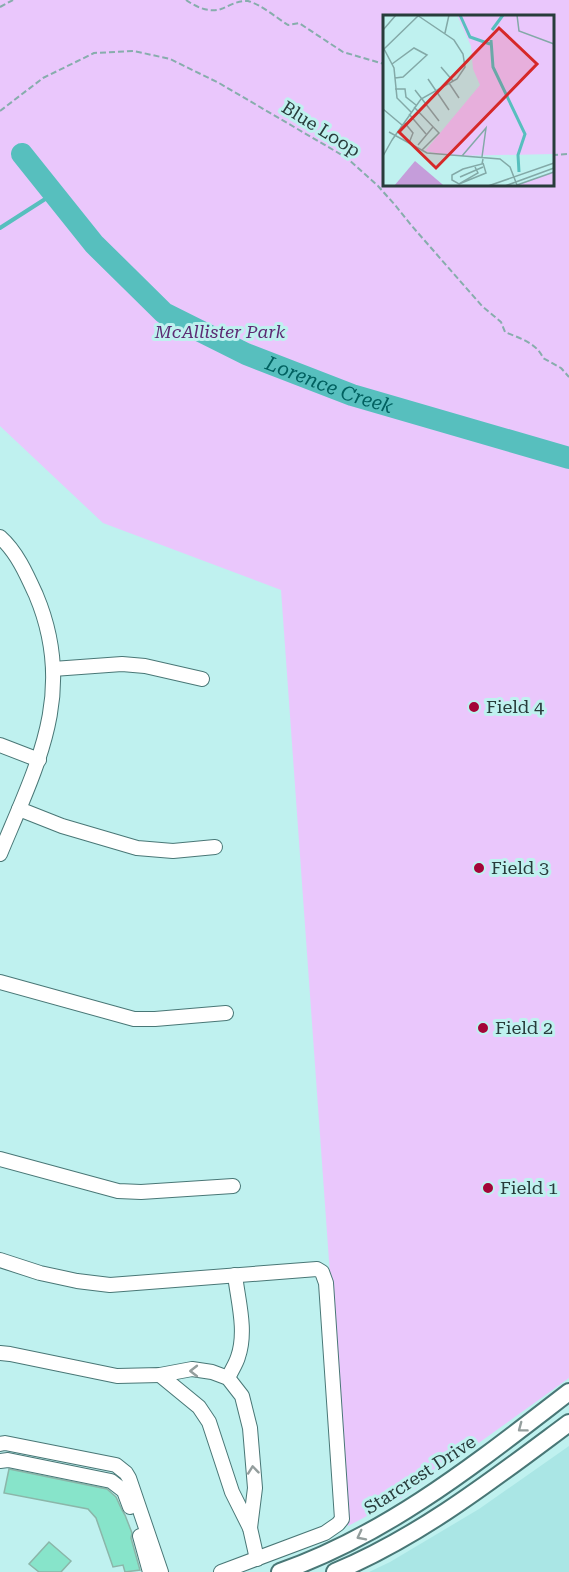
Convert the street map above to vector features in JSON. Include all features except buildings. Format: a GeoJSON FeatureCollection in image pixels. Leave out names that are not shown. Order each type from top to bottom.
{"type":"FeatureCollection","features":[{"type":"Feature","properties":{"kind":"main road","name":"Starcrest Drive"},"geometry":{"type":"LineString","coordinates":[[280,1572],[382,1525],[423,1500],[472,1466],[569,1392]]}},
{"type":"Feature","properties":{"kind":"main road"},"geometry":{"type":"LineString","coordinates":[[335,1572],[414,1532],[470,1496],[569,1423]]}},
{"type":"Feature","properties":{"kind":"main road"},"geometry":{"type":"LineString","coordinates":[[414,1532],[417,1524],[427,1512],[460,1489],[472,1466]]}},
{"type":"Feature","properties":{"kind":"street"},"geometry":{"type":"LineString","coordinates":[[0,537],[21,563],[39,601],[50,644],[53,669],[51,713],[39,760],[0,854]]}},
{"type":"Feature","properties":{"kind":"street"},"geometry":{"type":"LineString","coordinates":[[53,669],[122,664],[145,666],[202,680]]}},
{"type":"Feature","properties":{"kind":"street"},"geometry":{"type":"LineString","coordinates":[[0,745],[39,760]]}},
{"type":"Feature","properties":{"kind":"street"},"geometry":{"type":"LineString","coordinates":[[19,809],[62,826],[138,848],[173,852],[215,848]]}},
{"type":"Feature","properties":{"kind":"street"},"geometry":{"type":"LineString","coordinates":[[0,982],[134,1019],[155,1020],[226,1013]]}},
{"type":"Feature","properties":{"kind":"street"},"geometry":{"type":"LineString","coordinates":[[0,1159],[118,1191],[141,1192],[233,1185]]}},
{"type":"Feature","properties":{"kind":"street"},"geometry":{"type":"LineString","coordinates":[[0,1260],[40,1274],[110,1285],[317,1269],[322,1272],[326,1283],[342,1519],[325,1533],[221,1572]]}},
{"type":"Feature","properties":{"kind":"street"},"geometry":{"type":"LineString","coordinates":[[228,1378],[242,1340],[235,1275]]}},
{"type":"Feature","properties":{"kind":"street"},"geometry":{"type":"LineString","coordinates":[[0,1353],[117,1376],[160,1375],[192,1369],[212,1372],[228,1378],[242,1396],[250,1428],[255,1488],[250,1528]]}},
{"type":"Feature","properties":{"kind":"street"},"geometry":{"type":"LineString","coordinates":[[160,1375],[199,1407],[209,1422],[232,1492],[250,1528],[258,1559]]}},
{"type":"Feature","properties":{"kind":"street"},"geometry":{"type":"LineString","coordinates":[[0,1444],[5,1443],[98,1461],[123,1469],[129,1478],[161,1572]]}},
{"type":"Feature","properties":{"kind":"street"},"geometry":{"type":"LineString","coordinates":[[0,1461],[8,1460],[111,1481],[124,1491],[150,1572]]}},
{"type":"Feature","properties":{"kind":"path"},"geometry":{"type":"LineString","coordinates":[[0,7],[13,0]]}},
{"type":"Feature","properties":{"kind":"path"},"geometry":{"type":"LineString","coordinates":[[186,0],[197,8],[218,10],[246,0],[288,26],[299,23],[343,52],[383,64]]}},
{"type":"Feature","properties":{"kind":"path","name":"Blue Loop"},"geometry":{"type":"LineString","coordinates":[[0,111],[43,78],[93,53],[134,51],[170,59],[219,83],[347,158],[395,204],[482,306],[501,322],[505,332],[533,345],[543,358],[561,368],[569,377]]}},
{"type":"Feature","properties":{"kind":"shaded area"},"geometry":{"type":"Polygon","coordinates":[[[569,1446],[569,1572],[369,1572],[479,1509],[569,1446]]]}},
{"type":"Feature","properties":{"kind":"green space","name":"McAllister Park"},"geometry":{"type":"Polygon","coordinates":[[[0,0],[569,0],[569,1378],[405,1496],[348,1526],[281,590],[103,523],[0,426],[0,0]]]}},
{"type":"Feature","properties":{"kind":"waterway","name":"Lorence Creek"},"geometry":{"type":"LineString","coordinates":[[22,154],[94,244],[164,313],[246,354],[352,395],[569,458]]}},
{"type":"Feature","properties":{"kind":"waterway"},"geometry":{"type":"LineString","coordinates":[[0,228],[53,194]]}},
{"type":"Feature","properties":{"kind":"place","name":"Field 4"},"geometry":{"type":"Point","coordinates":[474,707]}},
{"type":"Feature","properties":{"kind":"place","name":"Field 3"},"geometry":{"type":"Point","coordinates":[479,868]}},
{"type":"Feature","properties":{"kind":"place","name":"Field 2"},"geometry":{"type":"Point","coordinates":[483,1028]}},
{"type":"Feature","properties":{"kind":"place","name":"Field 1"},"geometry":{"type":"Point","coordinates":[488,1188]}}]}
